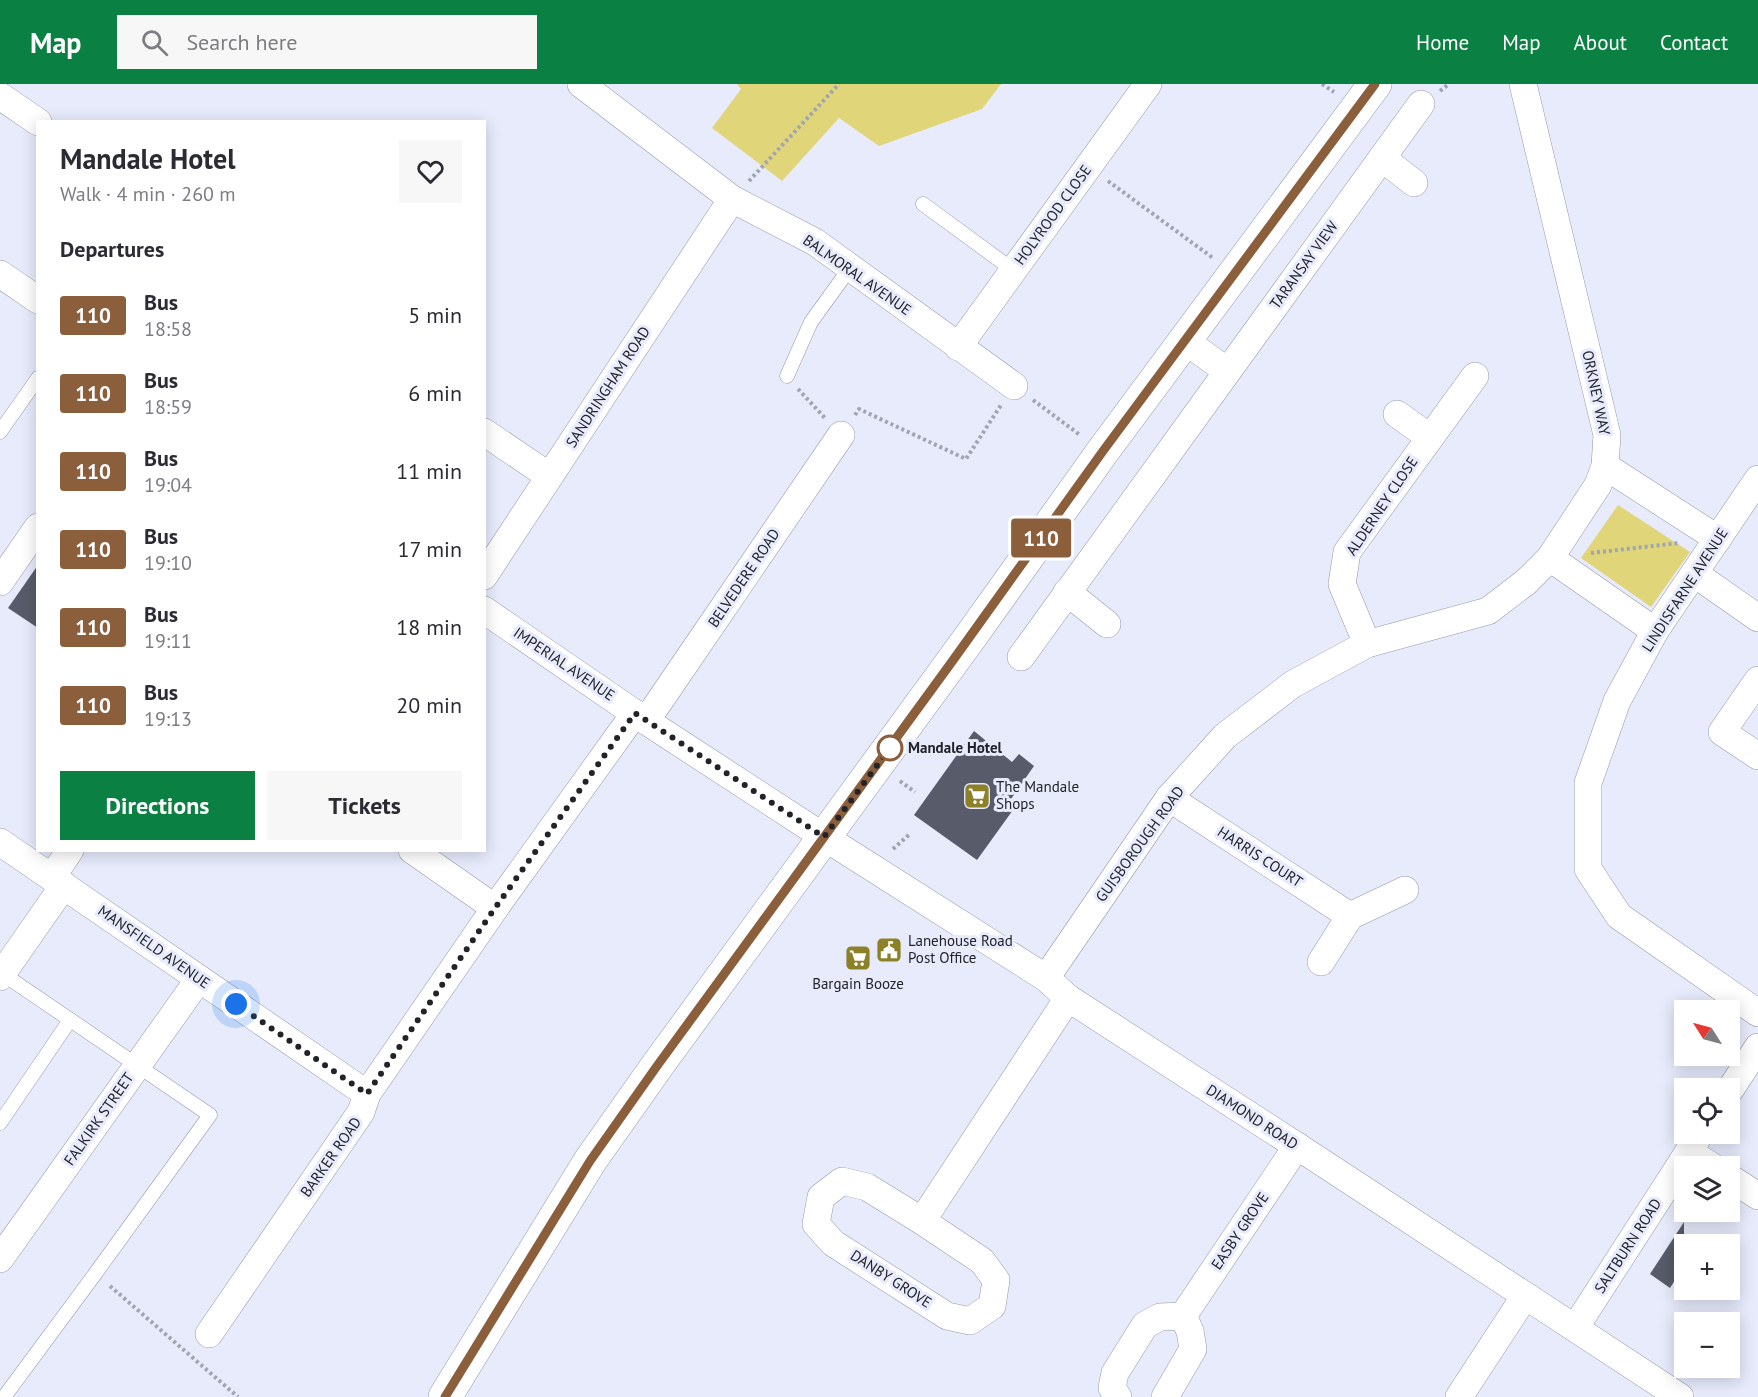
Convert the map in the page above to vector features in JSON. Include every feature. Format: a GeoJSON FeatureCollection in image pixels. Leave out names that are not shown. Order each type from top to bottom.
{"type":"FeatureCollection","features":[{"type":"Feature","properties":{"kind":"street","name":"BALMORAL AVENUE"},"geometry":{"type":"LineString","coordinates":[[581,84],[732,199],[814,242],[1014,386]]}},
{"type":"Feature","properties":{"kind":"street","name":"HOLYROOD CLOSE"},"geometry":{"type":"LineString","coordinates":[[958,347],[1148,84]]}},
{"type":"Feature","properties":{"kind":"street"},"geometry":{"type":"LineString","coordinates":[[445,1397],[590,1161],[657,1066],[948,669],[1184,340],[1375,84]]}},
{"type":"Feature","properties":{"kind":"street","name":"ORKNEY WAY"},"geometry":{"type":"LineString","coordinates":[[1367,644],[1488,611],[1526,582],[1550,558],[1598,485],[1605,466],[1607,435],[1523,84]]}},
{"type":"Feature","properties":{"kind":"street"},"geometry":{"type":"LineString","coordinates":[[0,96],[36,121]]}},
{"type":"Feature","properties":{"kind":"street","name":"TARANSAY VIEW"},"geometry":{"type":"LineString","coordinates":[[1021,657],[1421,104]]}},
{"type":"Feature","properties":{"kind":"street"},"geometry":{"type":"LineString","coordinates":[[1382,158],[1414,183]]}},
{"type":"Feature","properties":{"kind":"street","name":"SANDRINGHAM ROAD"},"geometry":{"type":"LineString","coordinates":[[486,573],[732,199]]}},
{"type":"Feature","properties":{"kind":"street"},"geometry":{"type":"LineString","coordinates":[[2,280],[36,299]]}},
{"type":"Feature","properties":{"kind":"street"},"geometry":{"type":"LineString","coordinates":[[1184,340],[1227,371]]}},
{"type":"Feature","properties":{"kind":"street","name":"ALDERNEY CLOSE"},"geometry":{"type":"LineString","coordinates":[[1367,644],[1342,584],[1347,552],[1475,376]]}},
{"type":"Feature","properties":{"kind":"street"},"geometry":{"type":"LineString","coordinates":[[1397,414],[1429,437]]}},
{"type":"Feature","properties":{"kind":"street"},"geometry":{"type":"LineString","coordinates":[[486,433],[549,476]]}},
{"type":"Feature","properties":{"kind":"street","name":"BELVEDERE ROAD"},"geometry":{"type":"LineString","coordinates":[[640,717],[841,435]]}},
{"type":"Feature","properties":{"kind":"street"},"geometry":{"type":"LineString","coordinates":[[1605,466],[1718,539]]}},
{"type":"Feature","properties":{"kind":"street","name":"LINDISFARNE AVENUE"},"geometry":{"type":"LineString","coordinates":[[1758,479],[1655,631],[1617,701],[1588,783],[1588,868],[1618,916],[1758,1013]]}},
{"type":"Feature","properties":{"kind":"street"},"geometry":{"type":"LineString","coordinates":[[0,582],[36,530]]}},
{"type":"Feature","properties":{"kind":"street"},"geometry":{"type":"LineString","coordinates":[[1550,558],[1655,631]]}},
{"type":"Feature","properties":{"kind":"street"},"geometry":{"type":"LineString","coordinates":[[1695,574],[1758,618]]}},
{"type":"Feature","properties":{"kind":"street"},"geometry":{"type":"LineString","coordinates":[[1067,592],[1107,624]]}},
{"type":"Feature","properties":{"kind":"street","name":"IMPERIAL AVENUE"},"geometry":{"type":"LineString","coordinates":[[486,611],[640,717],[824,837]]}},
{"type":"Feature","properties":{"kind":"street","name":"GUISBOROUGH ROAD"},"geometry":{"type":"LineString","coordinates":[[1046,978],[1169,798],[1226,736],[1293,684],[1367,644]]}},
{"type":"Feature","properties":{"kind":"street"},"geometry":{"type":"LineString","coordinates":[[1758,680],[1722,732],[1758,756]]}},
{"type":"Feature","properties":{"kind":"street","name":"BARKER ROAD"},"geometry":{"type":"LineString","coordinates":[[208,1334],[362,1112],[367,1094],[495,908],[640,717]]}},
{"type":"Feature","properties":{"kind":"street","name":"HARRIS COURT"},"geometry":{"type":"LineString","coordinates":[[1169,798],[1350,916]]}},
{"type":"Feature","properties":{"kind":"street","name":"DIAMOND ROAD"},"geometry":{"type":"LineString","coordinates":[[824,837],[1046,978],[1068,998],[1680,1397]]}},
{"type":"Feature","properties":{"kind":"street","name":"MANSFIELD AVENUE"},"geometry":{"type":"LineString","coordinates":[[0,842],[367,1094]]}},
{"type":"Feature","properties":{"kind":"street"},"geometry":{"type":"LineString","coordinates":[[1,975],[58,881],[69,852]]}},
{"type":"Feature","properties":{"kind":"street"},"geometry":{"type":"LineString","coordinates":[[415,852],[495,908]]}},
{"type":"Feature","properties":{"kind":"street"},"geometry":{"type":"LineString","coordinates":[[1321,962],[1350,916],[1405,890]]}},
{"type":"Feature","properties":{"kind":"street","name":"FALKIRK STREET"},"geometry":{"type":"LineString","coordinates":[[0,1259],[199,979]]}},
{"type":"Feature","properties":{"kind":"street"},"geometry":{"type":"LineString","coordinates":[[922,1221],[1068,998]]}},
{"type":"Feature","properties":{"kind":"street"},"geometry":{"type":"LineString","coordinates":[[1738,1078],[1758,1047]]}},
{"type":"Feature","properties":{"kind":"street","name":"SALTBURN ROAD"},"geometry":{"type":"LineString","coordinates":[[1575,1328],[1694,1144]]}},
{"type":"Feature","properties":{"kind":"street","name":"EASBY GROVE"},"geometry":{"type":"LineString","coordinates":[[1184,1316],[1297,1146]]}},
{"type":"Feature","properties":{"kind":"street","name":"DANBY GROVE"},"geometry":{"type":"LineString","coordinates":[[842,1181],[867,1187],[922,1221],[982,1261],[996,1280],[992,1306],[970,1321],[947,1316],[834,1243],[816,1224],[821,1197],[842,1181]]}},
{"type":"Feature","properties":{"kind":"street"},"geometry":{"type":"LineString","coordinates":[[1740,1184],[1758,1196]]}},
{"type":"Feature","properties":{"kind":"street"},"geometry":{"type":"LineString","coordinates":[[1459,1397],[1525,1296]]}},
{"type":"Feature","properties":{"kind":"street"},"geometry":{"type":"LineString","coordinates":[[1118,1397],[1112,1388],[1115,1373],[1145,1326],[1160,1317],[1184,1316],[1190,1331],[1193,1349],[1165,1397]]}},
{"type":"Feature","properties":{"kind":"lane"},"geometry":{"type":"LineString","coordinates":[[923,204],[1013,270]]}},
{"type":"Feature","properties":{"kind":"lane"},"geometry":{"type":"LineString","coordinates":[[787,376],[811,322],[850,268]]}},
{"type":"Feature","properties":{"kind":"lane"},"geometry":{"type":"LineString","coordinates":[[0,432],[36,381]]}},
{"type":"Feature","properties":{"kind":"lane"},"geometry":{"type":"LineString","coordinates":[[1,975],[210,1115],[4,1397]]}},
{"type":"Feature","properties":{"kind":"lane"},"geometry":{"type":"LineString","coordinates":[[0,1123],[70,1020]]}},
{"type":"Feature","properties":{"kind":"path"},"geometry":{"type":"LineString","coordinates":[[732,199],[838,84]]}},
{"type":"Feature","properties":{"kind":"path"},"geometry":{"type":"LineString","coordinates":[[1088,166],[1233,273]]}},
{"type":"Feature","properties":{"kind":"path"},"geometry":{"type":"LineString","coordinates":[[787,376],[841,435],[859,409],[966,459],[1014,386],[1103,451]]}},
{"type":"Feature","properties":{"kind":"path"},"geometry":{"type":"LineString","coordinates":[[1550,558],[1718,539]]}},
{"type":"Feature","properties":{"kind":"path"},"geometry":{"type":"LineString","coordinates":[[95,1274],[238,1397]]}},
{"type":"Feature","properties":{"kind":"shaded area"},"geometry":{"type":"Polygon","coordinates":[[[737,84],[1001,84],[982,109],[879,146],[839,118],[782,181],[712,128],[741,89],[737,84]]]}},
{"type":"Feature","properties":{"kind":"shaded area"},"geometry":{"type":"Polygon","coordinates":[[[1618,505],[1690,552],[1651,607],[1581,558],[1618,505]]]}},
{"type":"Feature","properties":{"kind":"building"},"geometry":{"type":"Polygon","coordinates":[[[36,568],[36,627],[8,608],[36,568]]]}},
{"type":"Feature","properties":{"kind":"building","name":"The Mandale Shops"},"geometry":{"type":"Polygon","coordinates":[[[974,731],[1012,762],[1019,754],[1034,766],[1011,799],[1018,803],[977,860],[914,815],[974,731]]]}},
{"type":"Feature","properties":{"kind":"building"},"geometry":{"type":"Polygon","coordinates":[[[1684,1222],[1684,1234],[1676,1234],[1684,1222]]]}},
{"type":"Feature","properties":{"kind":"building"},"geometry":{"type":"Polygon","coordinates":[[[1674,1237],[1674,1282],[1670,1288],[1650,1274],[1674,1237]]]}},
{"type":"Feature","properties":{"kind":"bus line","name":"110"},"geometry":{"type":"LineString","coordinates":[[445,1397],[590,1161],[657,1066],[1233,273],[1375,84]]}},
{"type":"Feature","properties":{"kind":"place","name":"Mandale Hotel"},"geometry":{"type":"Point","coordinates":[890,748]}},
{"type":"Feature","properties":{"kind":"place","name":"The Mandale Shops"},"geometry":{"type":"Point","coordinates":[977,796]}},
{"type":"Feature","properties":{"kind":"place","name":"Lanehouse Road Post Office"},"geometry":{"type":"Point","coordinates":[889,950]}},
{"type":"Feature","properties":{"kind":"place","name":"Bargain Booze"},"geometry":{"type":"Point","coordinates":[858,958]}},
{"type":"Feature","properties":{"kind":"route"},"geometry":{"type":"LineString","coordinates":[[236,1004],[367,1094],[495,908],[635,713],[824,837],[890,748]]}}]}
